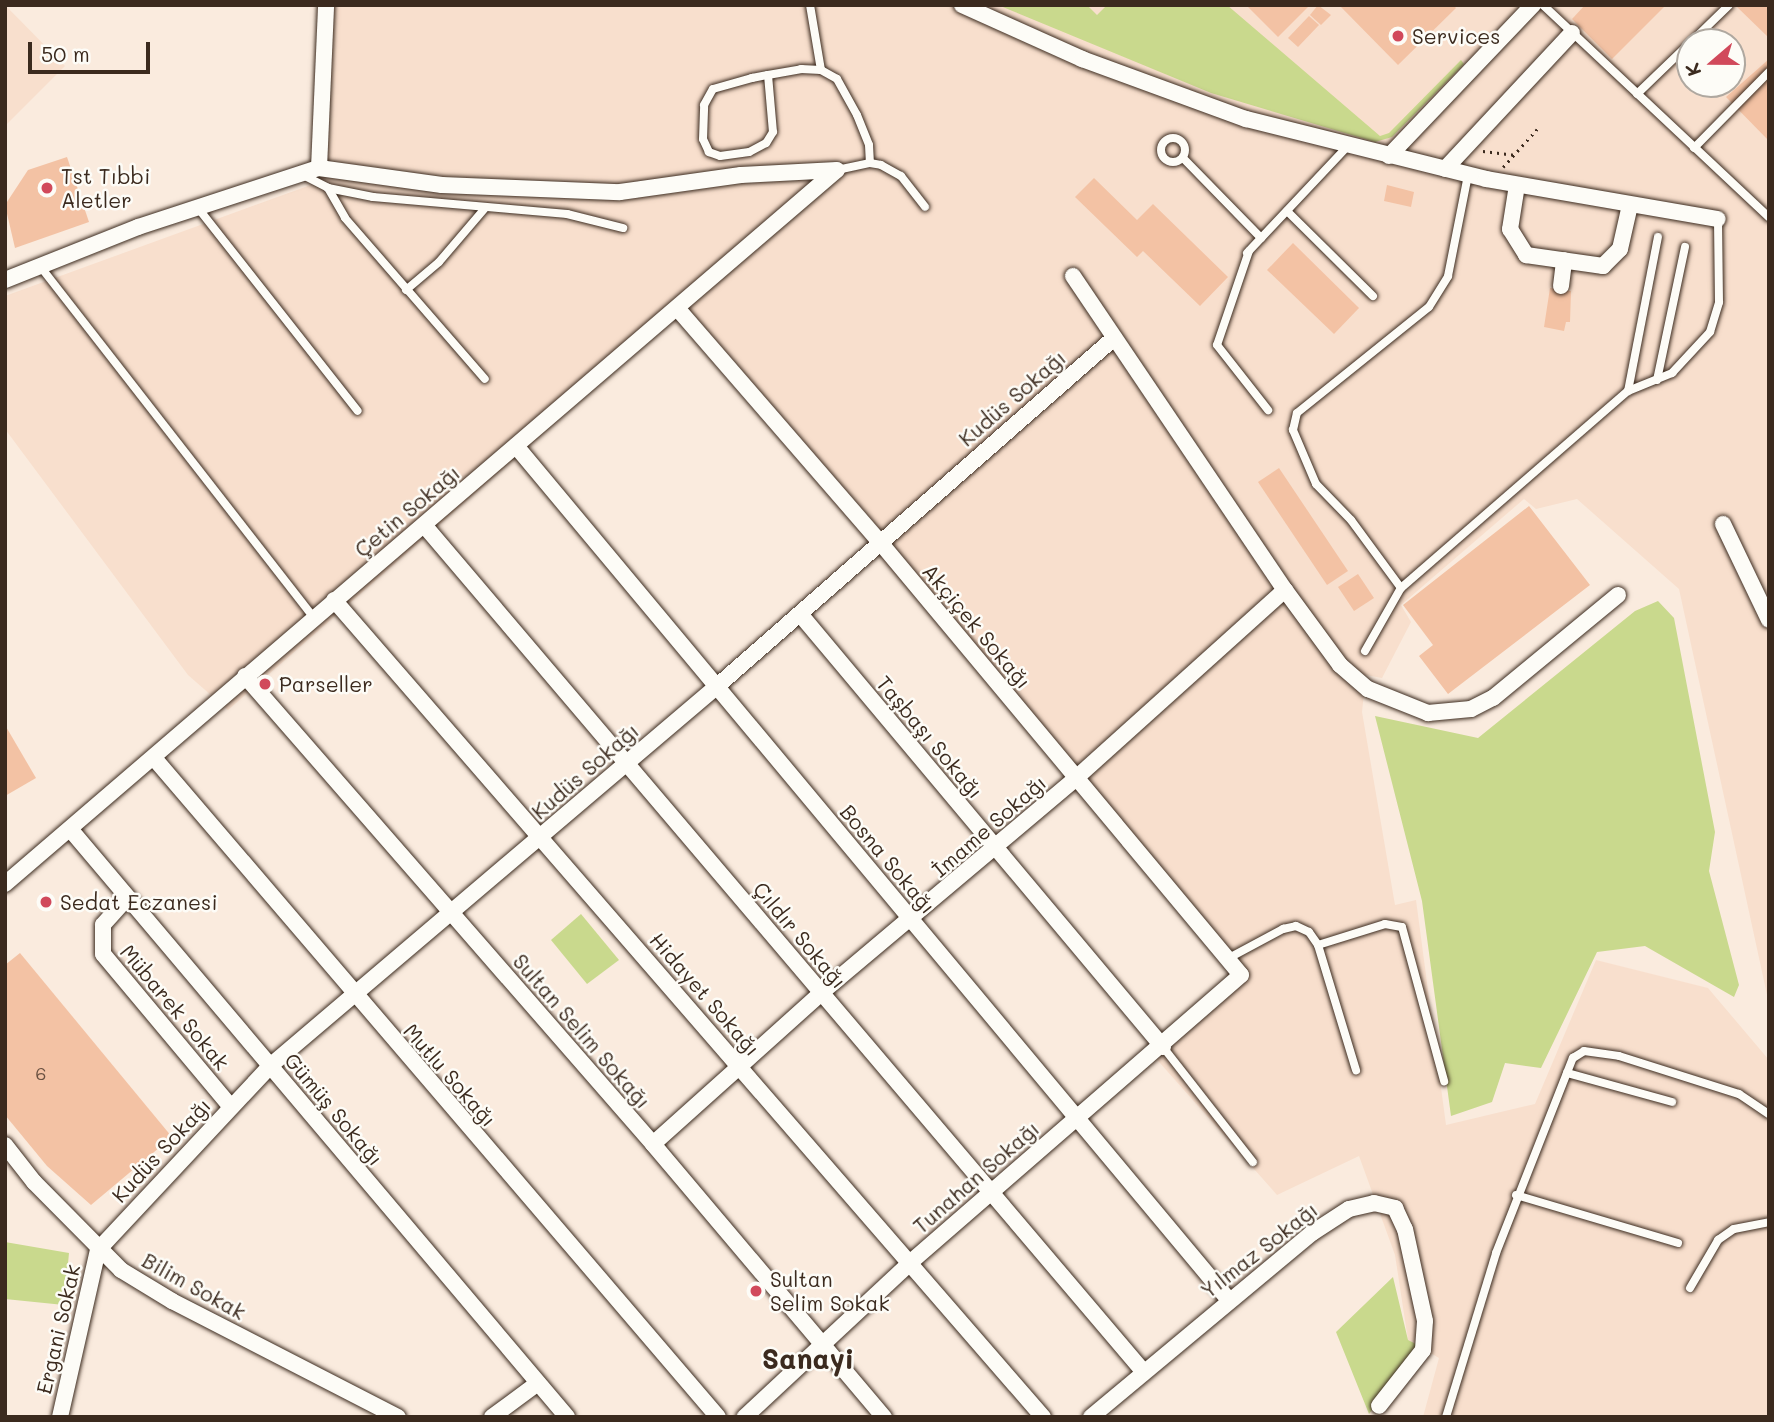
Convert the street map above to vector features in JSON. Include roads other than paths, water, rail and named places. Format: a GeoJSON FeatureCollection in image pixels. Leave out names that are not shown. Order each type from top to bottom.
{"type":"FeatureCollection","features":[{"type":"Feature","properties":{"kind":"street"},"geometry":{"type":"LineString","coordinates":[[962,5],[1198,104],[1348,146],[1468,175],[1717,219]]}},
{"type":"Feature","properties":{"kind":"street"},"geometry":{"type":"LineString","coordinates":[[1389,156],[1533,5]]}},
{"type":"Feature","properties":{"kind":"street"},"geometry":{"type":"LineString","coordinates":[[319,168],[324,6]]}},
{"type":"Feature","properties":{"kind":"street"},"geometry":{"type":"LineString","coordinates":[[1445,169],[1572,33]]}},
{"type":"Feature","properties":{"kind":"street"},"geometry":{"type":"LineString","coordinates":[[5,280],[38,264],[319,168],[442,185],[620,192],[741,175],[837,170]]}},
{"type":"Feature","properties":{"kind":"street","name":"Çetin Sokağı"},"geometry":{"type":"LineString","coordinates":[[5,884],[837,170]]}},
{"type":"Feature","properties":{"kind":"street"},"geometry":{"type":"LineString","coordinates":[[1517,185],[1510,229],[1517,247],[1526,255],[1602,266],[1615,257],[1625,237],[1630,205]]}},
{"type":"Feature","properties":{"kind":"street"},"geometry":{"type":"LineString","coordinates":[[1561,286],[1564,260]]}},
{"type":"Feature","properties":{"kind":"street"},"geometry":{"type":"LineString","coordinates":[[1073,276],[1285,590],[1353,679],[1407,708],[1451,713],[1493,698],[1618,595]]}},
{"type":"Feature","properties":{"kind":"street","name":"Akçiçek Sokağı"},"geometry":{"type":"LineString","coordinates":[[677,308],[879,541],[1241,975]]}},
{"type":"Feature","properties":{"kind":"street","name":"Kudüs Sokağı"},"geometry":{"type":"LineString","coordinates":[[98,1250],[270,1066],[715,688],[879,541],[1114,338]]}},
{"type":"Feature","properties":{"kind":"street","name":"Bosna Sokağı"},"geometry":{"type":"LineString","coordinates":[[516,446],[715,688],[1078,1117],[1228,1300]]}},
{"type":"Feature","properties":{"kind":"street","name":"Çıldır Sokağı"},"geometry":{"type":"LineString","coordinates":[[424,524],[1143,1371]]}},
{"type":"Feature","properties":{"kind":"street"},"geometry":{"type":"LineString","coordinates":[[1723,524],[1769,620]]}},
{"type":"Feature","properties":{"kind":"street","name":"İmame Sokağı"},"geometry":{"type":"LineString","coordinates":[[653,1143],[821,993],[912,921],[1076,778],[1285,590]]}},
{"type":"Feature","properties":{"kind":"street","name":"Hidayet Sokağı"},"geometry":{"type":"LineString","coordinates":[[334,600],[912,1261],[1043,1417]]}},
{"type":"Feature","properties":{"kind":"street","name":"Taşbaşı Sokağı"},"geometry":{"type":"LineString","coordinates":[[800,614],[1163,1047]]}},
{"type":"Feature","properties":{"kind":"street","name":"Sultan Selim Sokağı"},"geometry":{"type":"LineString","coordinates":[[245,677],[653,1143],[884,1417]]}},
{"type":"Feature","properties":{"kind":"street","name":"Mutlu Sokağı"},"geometry":{"type":"LineString","coordinates":[[153,758],[718,1417]]}},
{"type":"Feature","properties":{"kind":"street","name":"Gümüş Sokağı"},"geometry":{"type":"LineString","coordinates":[[70,829],[567,1417]]}},
{"type":"Feature","properties":{"kind":"street","name":"Mübarek Sokak"},"geometry":{"type":"LineString","coordinates":[[127,898],[103,925],[103,954],[231,1107]]}},
{"type":"Feature","properties":{"kind":"street","name":"Tunahan Sokağı"},"geometry":{"type":"LineString","coordinates":[[745,1417],[912,1261],[1163,1047],[1241,975]]}},
{"type":"Feature","properties":{"kind":"street","name":"Bilim Sokak"},"geometry":{"type":"LineString","coordinates":[[5,1145],[98,1250],[172,1301],[398,1417]]}},
{"type":"Feature","properties":{"kind":"street","name":"Yılmaz Sokağı"},"geometry":{"type":"LineString","coordinates":[[1091,1417],[1228,1300],[1349,1209],[1374,1203],[1395,1208],[1419,1283],[1423,1350],[1378,1406]]}},
{"type":"Feature","properties":{"kind":"street","name":"Ergani Sokak"},"geometry":{"type":"LineString","coordinates":[[60,1417],[98,1250]]}},
{"type":"Feature","properties":{"kind":"street"},"geometry":{"type":"LineString","coordinates":[[492,1417],[538,1383]]}},
{"type":"Feature","properties":{"kind":"lane"},"geometry":{"type":"LineString","coordinates":[[810,5],[821,70]]}},
{"type":"Feature","properties":{"kind":"lane"},"geometry":{"type":"LineString","coordinates":[[1543,5],[1769,218]]}},
{"type":"Feature","properties":{"kind":"lane"},"geometry":{"type":"LineString","coordinates":[[1704,28],[1728,5]]}},
{"type":"Feature","properties":{"kind":"lane"},"geometry":{"type":"LineString","coordinates":[[1637,94],[1676,56]]}},
{"type":"Feature","properties":{"kind":"lane"},"geometry":{"type":"LineString","coordinates":[[768,75],[771,138],[749,152],[720,156],[709,152],[703,139],[709,92],[722,85],[768,75],[821,70],[837,79],[857,115],[869,145],[870,163]]}},
{"type":"Feature","properties":{"kind":"lane"},"geometry":{"type":"LineString","coordinates":[[1694,148],[1769,72]]}},
{"type":"Feature","properties":{"kind":"lane"},"geometry":{"type":"LineString","coordinates":[[1240,261],[1348,146]]}},
{"type":"Feature","properties":{"kind":"lane"},"geometry":{"type":"LineString","coordinates":[[1183,158],[1261,238]]}},
{"type":"Feature","properties":{"kind":"lane"},"geometry":{"type":"LineString","coordinates":[[837,170],[870,163],[901,176],[925,207]]}},
{"type":"Feature","properties":{"kind":"lane"},"geometry":{"type":"LineString","coordinates":[[302,174],[328,188],[567,214],[623,228]]}},
{"type":"Feature","properties":{"kind":"lane"},"geometry":{"type":"LineString","coordinates":[[1401,588],[1350,520],[1316,484],[1293,430],[1297,413],[1429,307],[1448,276],[1468,175]]}},
{"type":"Feature","properties":{"kind":"lane"},"geometry":{"type":"LineString","coordinates":[[328,188],[345,218],[485,379]]}},
{"type":"Feature","properties":{"kind":"lane"},"geometry":{"type":"LineString","coordinates":[[405,290],[439,262],[486,207]]}},
{"type":"Feature","properties":{"kind":"lane"},"geometry":{"type":"LineString","coordinates":[[198,208],[358,411]]}},
{"type":"Feature","properties":{"kind":"lane"},"geometry":{"type":"LineString","coordinates":[[1287,211],[1373,296]]}},
{"type":"Feature","properties":{"kind":"lane"},"geometry":{"type":"LineString","coordinates":[[1365,651],[1401,588],[1628,391],[1672,373],[1710,332],[1719,303],[1717,219]]}},
{"type":"Feature","properties":{"kind":"lane"},"geometry":{"type":"LineString","coordinates":[[1628,391],[1658,237]]}},
{"type":"Feature","properties":{"kind":"lane"},"geometry":{"type":"LineString","coordinates":[[1657,380],[1685,247]]}},
{"type":"Feature","properties":{"kind":"lane"},"geometry":{"type":"LineString","coordinates":[[1249,251],[1217,345],[1268,410]]}},
{"type":"Feature","properties":{"kind":"lane"},"geometry":{"type":"LineString","coordinates":[[38,264],[313,617]]}},
{"type":"Feature","properties":{"kind":"lane"},"geometry":{"type":"LineString","coordinates":[[1318,945],[1385,924],[1405,931],[1444,1081]]}},
{"type":"Feature","properties":{"kind":"lane"},"geometry":{"type":"LineString","coordinates":[[1227,959],[1264,938],[1296,926],[1309,932],[1318,945],[1356,1070]]}},
{"type":"Feature","properties":{"kind":"lane"},"geometry":{"type":"LineString","coordinates":[[1163,1047],[1253,1162]]}},
{"type":"Feature","properties":{"kind":"lane"},"geometry":{"type":"LineString","coordinates":[[1446,1417],[1517,1195],[1573,1058],[1584,1051],[1619,1056],[1739,1094],[1769,1114]]}},
{"type":"Feature","properties":{"kind":"lane"},"geometry":{"type":"LineString","coordinates":[[1567,1073],[1672,1102]]}},
{"type":"Feature","properties":{"kind":"lane"},"geometry":{"type":"LineString","coordinates":[[1517,1195],[1678,1243]]}},
{"type":"Feature","properties":{"kind":"lane"},"geometry":{"type":"LineString","coordinates":[[1690,1288],[1718,1240],[1734,1229],[1769,1222]]}},
{"type":"Feature","properties":{"kind":"place","name":"Services"},"geometry":{"type":"Point","coordinates":[1398,36]}},
{"type":"Feature","properties":{"kind":"place","name":"Tst Tıbbi Aletler"},"geometry":{"type":"Point","coordinates":[47,188]}},
{"type":"Feature","properties":{"kind":"place","name":"Parseller"},"geometry":{"type":"Point","coordinates":[265,684]}},
{"type":"Feature","properties":{"kind":"place","name":"Sedat Eczanesi"},"geometry":{"type":"Point","coordinates":[46,902]}},
{"type":"Feature","properties":{"kind":"place","name":"Sultan Selim Sokak"},"geometry":{"type":"Point","coordinates":[756,1291]}},
{"type":"Feature","properties":{"kind":"district","name":"Sanayi"},"geometry":{"type":"Point","coordinates":[808,1358]}}]}
